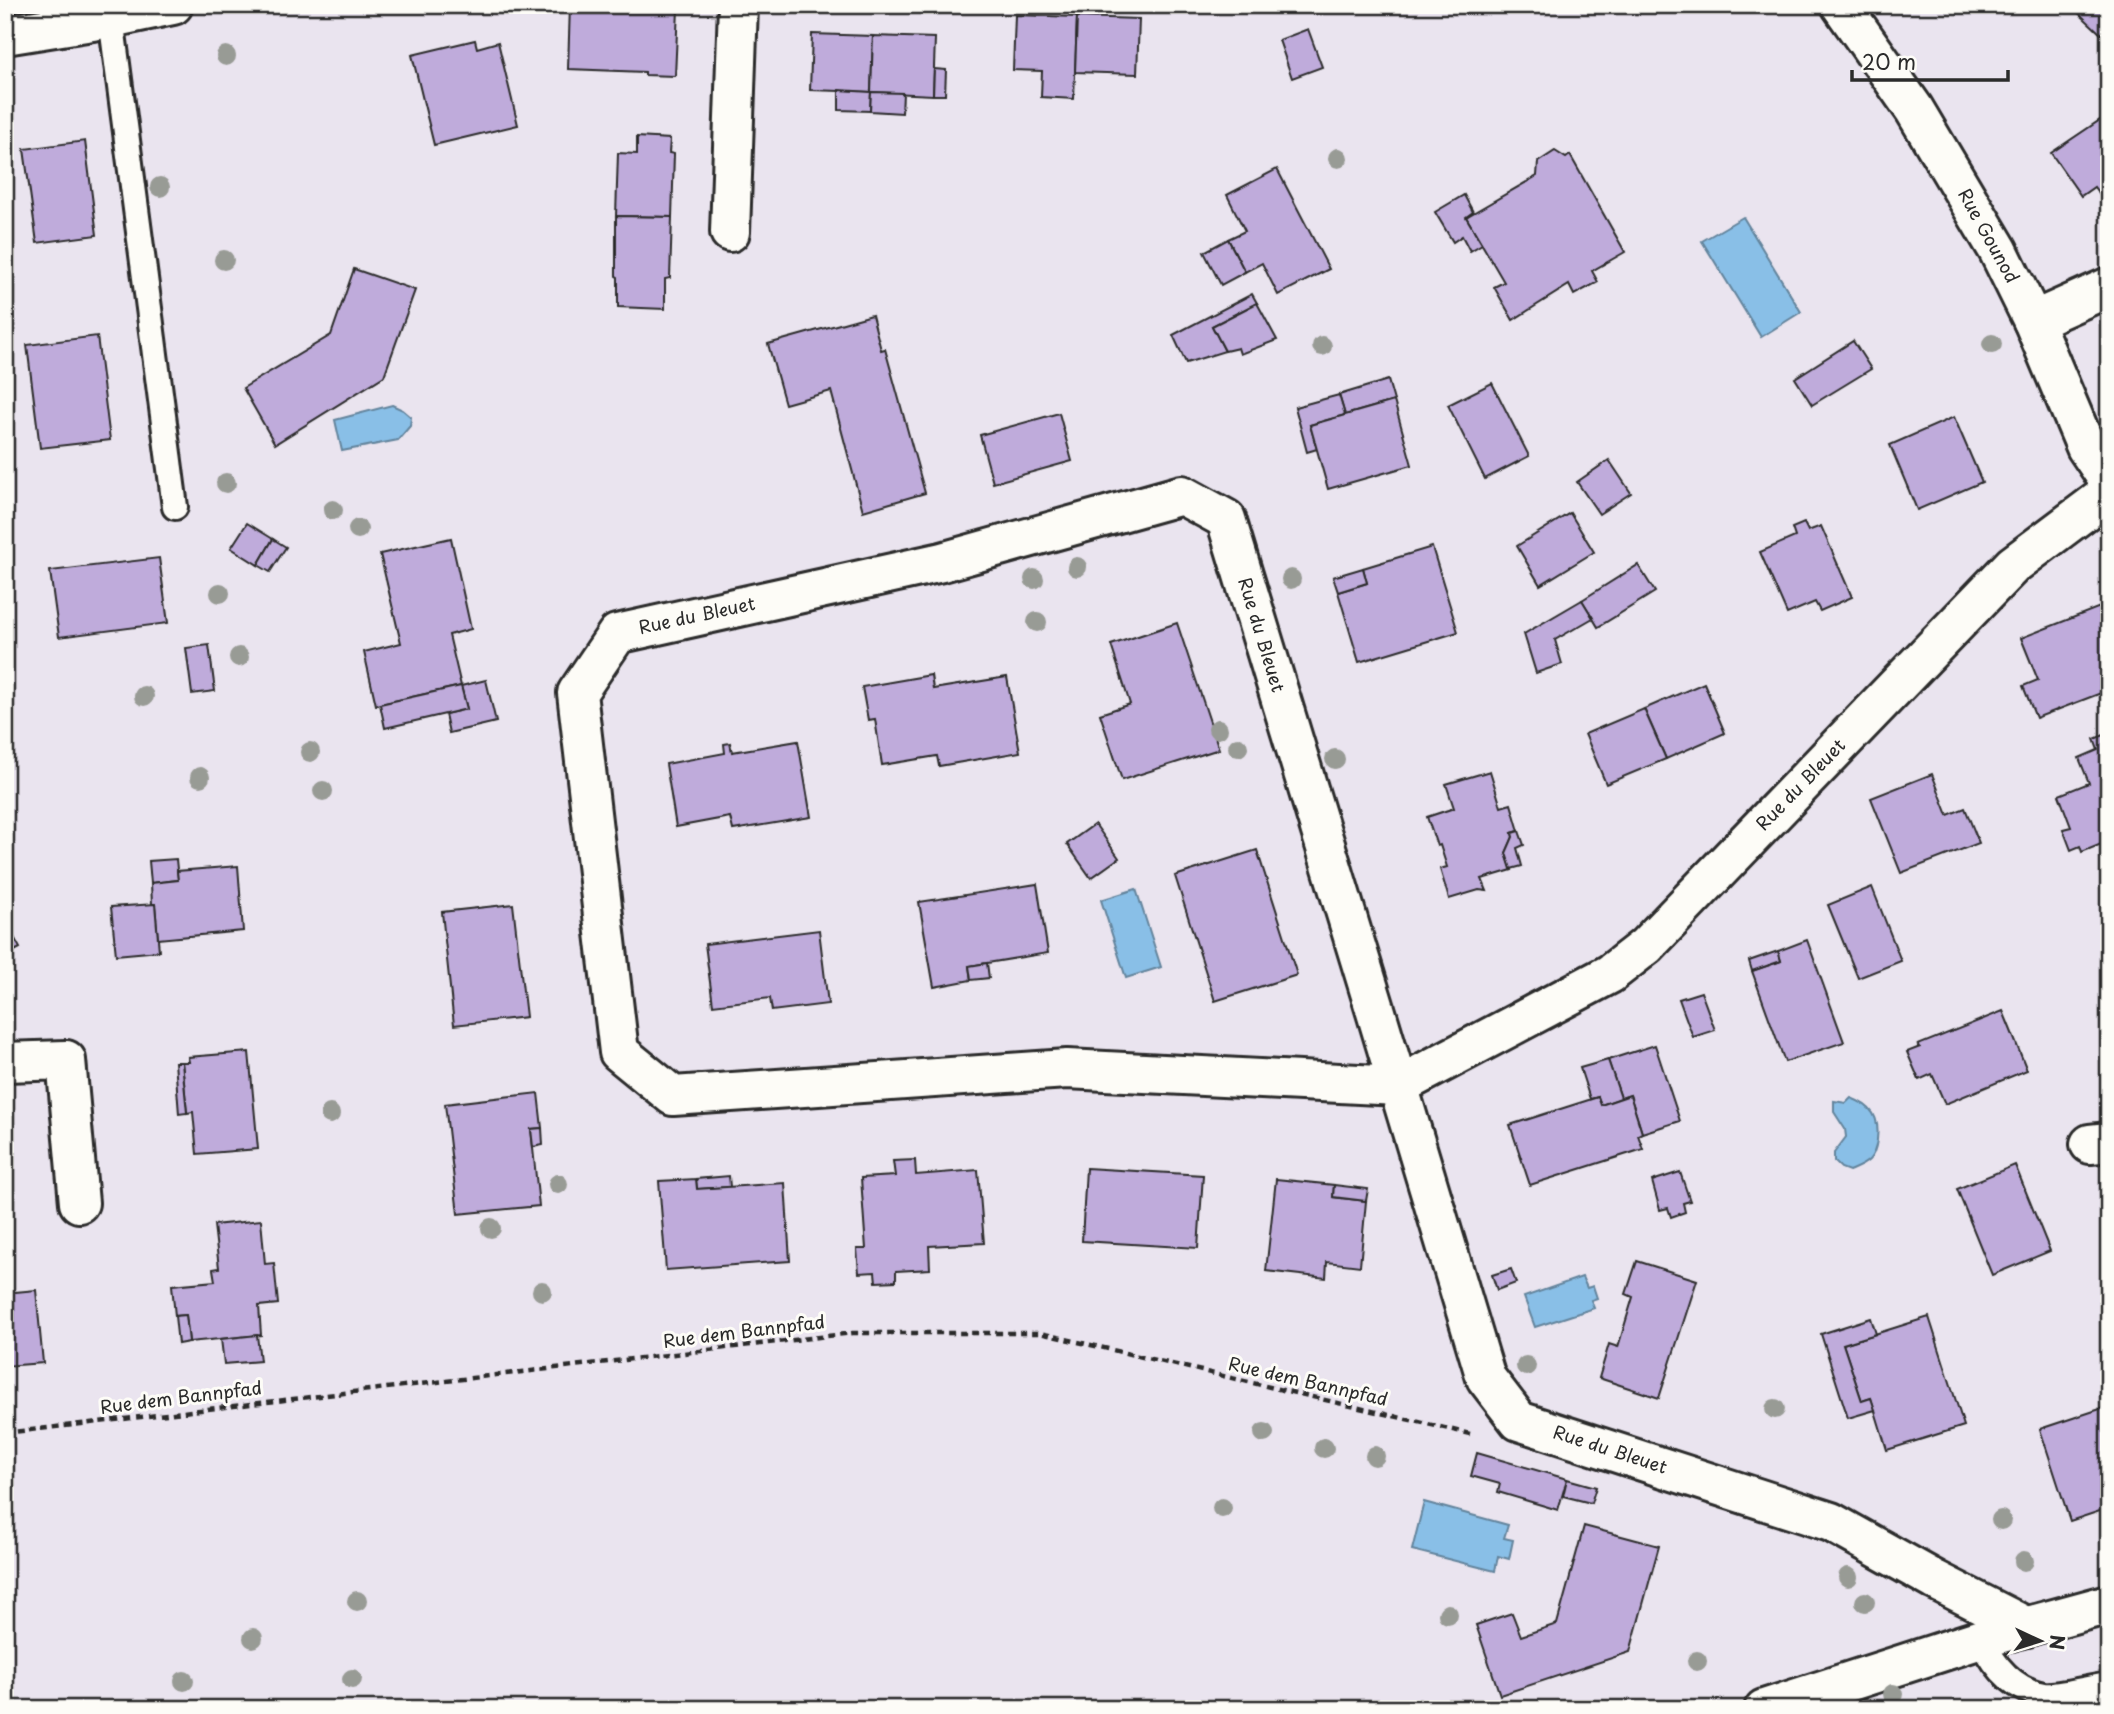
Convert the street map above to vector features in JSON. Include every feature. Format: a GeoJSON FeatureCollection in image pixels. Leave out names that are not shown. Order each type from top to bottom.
{"type":"FeatureCollection","features":[{"type":"Feature","properties":{"kind":"street"},"geometry":{"type":"LineString","coordinates":[[5,35],[173,5]]}},
{"type":"Feature","properties":{"kind":"street"},"geometry":{"type":"LineString","coordinates":[[730,232],[737,5]]}},
{"type":"Feature","properties":{"kind":"street","name":"Rue Gounod"},"geometry":{"type":"LineString","coordinates":[[1841,5],[1914,109],[1998,250],[2033,321],[2086,447],[2109,481]]}},
{"type":"Feature","properties":{"kind":"street"},"geometry":{"type":"LineString","coordinates":[[2033,321],[2109,287]]}},
{"type":"Feature","properties":{"kind":"street","name":"Rue du Bleuet"},"geometry":{"type":"LineString","coordinates":[[2027,1627],[1831,1522],[1519,1421],[1486,1378],[1398,1086],[1226,519],[1182,495],[942,562],[617,634],[577,693],[619,1052],[673,1096],[1067,1069],[1398,1086],[1610,974],[1646,946],[2013,565],[2109,493]]}},
{"type":"Feature","properties":{"kind":"street"},"geometry":{"type":"LineString","coordinates":[[5,1062],[66,1060],[79,1203]]}},
{"type":"Feature","properties":{"kind":"street"},"geometry":{"type":"LineString","coordinates":[[1764,1709],[1980,1639],[2109,1604]]}},
{"type":"Feature","properties":{"kind":"lane"},"geometry":{"type":"LineString","coordinates":[[111,18],[175,507]]}},
{"type":"Feature","properties":{"kind":"lane"},"geometry":{"type":"LineString","coordinates":[[1980,1639],[1990,1659],[2016,1685],[2045,1696],[2109,1685]]}},
{"type":"Feature","properties":{"kind":"path","name":"Rue dem Bannpfad"},"geometry":{"type":"LineString","coordinates":[[5,1433],[853,1333],[1040,1333],[1478,1436]]}},
{"type":"Feature","properties":{"kind":"water"},"geometry":{"type":"Polygon","coordinates":[[[1743,217],[1801,312],[1761,337],[1702,241],[1743,217]]]}},
{"type":"Feature","properties":{"kind":"water"},"geometry":{"type":"Polygon","coordinates":[[[392,405],[411,417],[410,426],[398,440],[342,451],[335,420],[392,405]]]}},
{"type":"Feature","properties":{"kind":"water"},"geometry":{"type":"Polygon","coordinates":[[[1136,889],[1161,967],[1126,978],[1101,900],[1136,889]]]}},
{"type":"Feature","properties":{"kind":"water"},"geometry":{"type":"Polygon","coordinates":[[[1851,1098],[1873,1113],[1878,1132],[1871,1158],[1849,1171],[1834,1161],[1834,1153],[1846,1137],[1845,1129],[1834,1112],[1834,1101],[1846,1103],[1851,1098]]]}},
{"type":"Feature","properties":{"kind":"water"},"geometry":{"type":"Polygon","coordinates":[[[1582,1277],[1587,1288],[1593,1286],[1597,1298],[1591,1300],[1594,1308],[1535,1327],[1524,1297],[1582,1277]]]}},
{"type":"Feature","properties":{"kind":"water"},"geometry":{"type":"Polygon","coordinates":[[[1424,1502],[1508,1525],[1504,1538],[1513,1540],[1509,1559],[1498,1556],[1495,1571],[1412,1550],[1424,1502]]]}},
{"type":"Feature","properties":{"kind":"building"},"geometry":{"type":"Polygon","coordinates":[[[570,5],[603,5],[603,9],[647,11],[647,8],[678,9],[675,76],[568,69],[570,5]]]}},
{"type":"Feature","properties":{"kind":"building"},"geometry":{"type":"Polygon","coordinates":[[[603,5],[647,5],[647,11],[603,9],[603,5]]]}},
{"type":"Feature","properties":{"kind":"building"},"geometry":{"type":"Polygon","coordinates":[[[2070,5],[2109,5],[2109,26],[2101,34],[2070,5]]]}},
{"type":"Feature","properties":{"kind":"building"},"geometry":{"type":"Polygon","coordinates":[[[1015,15],[1077,17],[1074,99],[1041,97],[1042,71],[1013,70],[1015,15]]]}},
{"type":"Feature","properties":{"kind":"building"},"geometry":{"type":"Polygon","coordinates":[[[1077,17],[1139,19],[1137,74],[1075,72],[1077,17]]]}},
{"type":"Feature","properties":{"kind":"building"},"geometry":{"type":"Polygon","coordinates":[[[1308,29],[1322,67],[1292,78],[1279,40],[1308,29]]]}},
{"type":"Feature","properties":{"kind":"building"},"geometry":{"type":"Polygon","coordinates":[[[812,34],[873,36],[871,92],[810,90],[812,34]]]}},
{"type":"Feature","properties":{"kind":"building"},"geometry":{"type":"Polygon","coordinates":[[[873,36],[935,38],[933,95],[871,92],[873,36]]]}},
{"type":"Feature","properties":{"kind":"building"},"geometry":{"type":"Polygon","coordinates":[[[475,40],[477,48],[498,42],[518,125],[434,145],[412,55],[475,40]]]}},
{"type":"Feature","properties":{"kind":"building"},"geometry":{"type":"Polygon","coordinates":[[[934,69],[946,70],[945,95],[933,95],[934,69]]]}},
{"type":"Feature","properties":{"kind":"building"},"geometry":{"type":"Polygon","coordinates":[[[839,90],[871,92],[870,111],[839,110],[839,90]]]}},
{"type":"Feature","properties":{"kind":"building"},"geometry":{"type":"Polygon","coordinates":[[[871,92],[903,93],[902,113],[870,111],[871,92]]]}},
{"type":"Feature","properties":{"kind":"building"},"geometry":{"type":"Polygon","coordinates":[[[2109,114],[2109,200],[2105,202],[2094,187],[2081,196],[2051,153],[2109,114]]]}},
{"type":"Feature","properties":{"kind":"building"},"geometry":{"type":"Polygon","coordinates":[[[637,137],[670,139],[669,153],[674,154],[672,217],[616,216],[618,153],[637,154],[637,137]]]}},
{"type":"Feature","properties":{"kind":"building"},"geometry":{"type":"Polygon","coordinates":[[[85,141],[97,235],[37,243],[24,149],[85,141]]]}},
{"type":"Feature","properties":{"kind":"building"},"geometry":{"type":"Polygon","coordinates":[[[1555,151],[1566,158],[1570,155],[1625,252],[1592,271],[1598,282],[1574,295],[1569,285],[1513,320],[1494,287],[1504,282],[1466,217],[1537,176],[1538,162],[1555,151]]]}},
{"type":"Feature","properties":{"kind":"building"},"geometry":{"type":"Polygon","coordinates":[[[1277,169],[1329,269],[1278,295],[1262,263],[1245,272],[1228,239],[1245,231],[1227,195],[1277,169]]]}},
{"type":"Feature","properties":{"kind":"building"},"geometry":{"type":"Polygon","coordinates":[[[1464,195],[1473,212],[1466,217],[1482,244],[1470,251],[1462,236],[1453,242],[1435,212],[1464,195]]]}},
{"type":"Feature","properties":{"kind":"building"},"geometry":{"type":"Polygon","coordinates":[[[616,216],[672,217],[670,278],[665,279],[665,309],[618,307],[616,216]]]}},
{"type":"Feature","properties":{"kind":"building"},"geometry":{"type":"Polygon","coordinates":[[[1228,239],[1245,272],[1221,285],[1204,252],[1228,239]]]}},
{"type":"Feature","properties":{"kind":"building"},"geometry":{"type":"Polygon","coordinates":[[[354,269],[415,290],[384,376],[275,444],[243,388],[331,335],[354,269]]]}},
{"type":"Feature","properties":{"kind":"building"},"geometry":{"type":"Polygon","coordinates":[[[1252,294],[1257,303],[1212,326],[1225,351],[1186,363],[1173,335],[1252,294]]]}},
{"type":"Feature","properties":{"kind":"building"},"geometry":{"type":"Polygon","coordinates":[[[1257,303],[1277,340],[1240,354],[1238,348],[1225,351],[1212,326],[1257,303]]]}},
{"type":"Feature","properties":{"kind":"building"},"geometry":{"type":"Polygon","coordinates":[[[872,315],[881,350],[885,349],[925,493],[863,511],[831,391],[785,404],[768,344],[872,315]]]}},
{"type":"Feature","properties":{"kind":"building"},"geometry":{"type":"Polygon","coordinates":[[[97,336],[110,440],[40,448],[27,345],[97,336]]]}},
{"type":"Feature","properties":{"kind":"building"},"geometry":{"type":"Polygon","coordinates":[[[1853,341],[1871,369],[1812,405],[1795,378],[1853,341]]]}},
{"type":"Feature","properties":{"kind":"building"},"geometry":{"type":"Polygon","coordinates":[[[1388,380],[1394,401],[1345,415],[1339,395],[1388,380]]]}},
{"type":"Feature","properties":{"kind":"building"},"geometry":{"type":"Polygon","coordinates":[[[1492,383],[1529,456],[1485,479],[1448,405],[1492,383]]]}},
{"type":"Feature","properties":{"kind":"building"},"geometry":{"type":"Polygon","coordinates":[[[1339,395],[1345,415],[1310,425],[1317,449],[1307,452],[1295,407],[1339,395]]]}},
{"type":"Feature","properties":{"kind":"building"},"geometry":{"type":"Polygon","coordinates":[[[1394,401],[1412,465],[1328,489],[1310,425],[1394,401]]]}},
{"type":"Feature","properties":{"kind":"building"},"geometry":{"type":"Polygon","coordinates":[[[1059,413],[1072,461],[993,483],[980,435],[1059,413]]]}},
{"type":"Feature","properties":{"kind":"building"},"geometry":{"type":"Polygon","coordinates":[[[1954,417],[1982,482],[1917,510],[1890,445],[1954,417]]]}},
{"type":"Feature","properties":{"kind":"building"},"geometry":{"type":"Polygon","coordinates":[[[1609,460],[1631,493],[1599,514],[1577,482],[1609,460]]]}},
{"type":"Feature","properties":{"kind":"building"},"geometry":{"type":"Polygon","coordinates":[[[1570,513],[1594,552],[1540,585],[1517,546],[1570,513]]]}},
{"type":"Feature","properties":{"kind":"building"},"geometry":{"type":"Polygon","coordinates":[[[247,523],[273,539],[258,565],[231,548],[247,523]]]}},
{"type":"Feature","properties":{"kind":"building"},"geometry":{"type":"Polygon","coordinates":[[[1804,523],[1808,531],[1821,526],[1852,597],[1820,611],[1815,602],[1787,614],[1760,552],[1795,537],[1792,528],[1804,523]]]}},
{"type":"Feature","properties":{"kind":"building"},"geometry":{"type":"Polygon","coordinates":[[[451,538],[471,629],[449,635],[461,686],[376,705],[364,652],[401,643],[380,554],[451,538]]]}},
{"type":"Feature","properties":{"kind":"building"},"geometry":{"type":"Polygon","coordinates":[[[273,539],[286,547],[270,572],[258,565],[273,539]]]}},
{"type":"Feature","properties":{"kind":"building"},"geometry":{"type":"Polygon","coordinates":[[[1432,547],[1458,632],[1359,662],[1338,592],[1367,583],[1363,568],[1432,547]]]}},
{"type":"Feature","properties":{"kind":"building"},"geometry":{"type":"Polygon","coordinates":[[[159,558],[168,623],[59,637],[50,571],[159,558]]]}},
{"type":"Feature","properties":{"kind":"building"},"geometry":{"type":"Polygon","coordinates":[[[1638,565],[1655,592],[1598,627],[1582,600],[1638,565]]]}},
{"type":"Feature","properties":{"kind":"building"},"geometry":{"type":"Polygon","coordinates":[[[1363,568],[1367,583],[1338,592],[1333,577],[1363,568]]]}},
{"type":"Feature","properties":{"kind":"building"},"geometry":{"type":"Polygon","coordinates":[[[1582,600],[1593,618],[1555,640],[1562,664],[1536,673],[1524,634],[1582,600]]]}},
{"type":"Feature","properties":{"kind":"building"},"geometry":{"type":"Polygon","coordinates":[[[2100,607],[2109,630],[2109,690],[2036,718],[2023,686],[2038,680],[2021,638],[2100,607]]]}},
{"type":"Feature","properties":{"kind":"building"},"geometry":{"type":"Polygon","coordinates":[[[1177,623],[1219,749],[1122,780],[1100,714],[1130,704],[1111,645],[1177,623]]]}},
{"type":"Feature","properties":{"kind":"building"},"geometry":{"type":"Polygon","coordinates":[[[209,645],[215,691],[192,694],[186,648],[209,645]]]}},
{"type":"Feature","properties":{"kind":"building"},"geometry":{"type":"Polygon","coordinates":[[[931,675],[933,689],[1007,677],[1020,752],[939,766],[937,756],[882,765],[875,719],[868,720],[862,687],[931,675]]]}},
{"type":"Feature","properties":{"kind":"building"},"geometry":{"type":"Polygon","coordinates":[[[486,680],[496,722],[449,733],[445,714],[467,709],[461,686],[486,680]]]}},
{"type":"Feature","properties":{"kind":"building"},"geometry":{"type":"Polygon","coordinates":[[[1704,683],[1725,733],[1666,759],[1644,709],[1704,683]]]}},
{"type":"Feature","properties":{"kind":"building"},"geometry":{"type":"Polygon","coordinates":[[[461,686],[467,709],[385,728],[380,704],[461,686]]]}},
{"type":"Feature","properties":{"kind":"building"},"geometry":{"type":"Polygon","coordinates":[[[1644,709],[1666,759],[1606,784],[1585,734],[1644,709]]]}},
{"type":"Feature","properties":{"kind":"building"},"geometry":{"type":"Polygon","coordinates":[[[2109,733],[2109,841],[2082,852],[2080,846],[2071,850],[2063,829],[2071,827],[2059,795],[2089,783],[2079,758],[2098,750],[2094,739],[2109,733]]]}},
{"type":"Feature","properties":{"kind":"building"},"geometry":{"type":"Polygon","coordinates":[[[798,741],[811,817],[733,830],[730,817],[676,827],[666,764],[725,753],[724,744],[730,743],[732,752],[798,741]]]}},
{"type":"Feature","properties":{"kind":"building"},"geometry":{"type":"Polygon","coordinates":[[[1490,771],[1501,807],[1511,804],[1519,831],[1512,833],[1513,837],[1506,853],[1512,870],[1482,879],[1487,891],[1479,890],[1449,899],[1440,869],[1447,867],[1427,817],[1454,808],[1446,784],[1490,771]]]}},
{"type":"Feature","properties":{"kind":"building"},"geometry":{"type":"Polygon","coordinates":[[[1932,774],[1948,815],[1965,808],[1979,843],[1901,873],[1871,798],[1932,774]]]}},
{"type":"Feature","properties":{"kind":"building"},"geometry":{"type":"Polygon","coordinates":[[[1095,824],[1119,858],[1091,878],[1067,844],[1095,824]]]}},
{"type":"Feature","properties":{"kind":"building"},"geometry":{"type":"Polygon","coordinates":[[[1519,831],[1524,845],[1517,848],[1522,866],[1511,869],[1506,853],[1513,837],[1512,833],[1519,831]]]}},
{"type":"Feature","properties":{"kind":"building"},"geometry":{"type":"Polygon","coordinates":[[[1257,850],[1297,975],[1215,1001],[1175,876],[1257,850]]]}},
{"type":"Feature","properties":{"kind":"building"},"geometry":{"type":"Polygon","coordinates":[[[176,859],[178,880],[151,883],[149,861],[176,859]]]}},
{"type":"Feature","properties":{"kind":"building"},"geometry":{"type":"Polygon","coordinates":[[[238,866],[243,931],[158,939],[151,883],[178,880],[177,871],[238,866]]]}},
{"type":"Feature","properties":{"kind":"building"},"geometry":{"type":"Polygon","coordinates":[[[1037,884],[1048,953],[969,966],[971,980],[934,987],[919,902],[1037,884]]]}},
{"type":"Feature","properties":{"kind":"building"},"geometry":{"type":"Polygon","coordinates":[[[1872,887],[1901,961],[1858,978],[1828,905],[1872,887]]]}},
{"type":"Feature","properties":{"kind":"building"},"geometry":{"type":"Polygon","coordinates":[[[155,904],[159,951],[116,955],[111,907],[155,904]]]}},
{"type":"Feature","properties":{"kind":"building"},"geometry":{"type":"Polygon","coordinates":[[[513,904],[526,1017],[454,1025],[442,912],[513,904]]]}},
{"type":"Feature","properties":{"kind":"building"},"geometry":{"type":"Polygon","coordinates":[[[5,921],[20,948],[5,956],[5,921]]]}},
{"type":"Feature","properties":{"kind":"building"},"geometry":{"type":"Polygon","coordinates":[[[819,930],[828,1004],[772,1011],[770,998],[713,1005],[705,944],[819,930]]]}},
{"type":"Feature","properties":{"kind":"building"},"geometry":{"type":"Polygon","coordinates":[[[1807,940],[1844,1042],[1785,1062],[1752,971],[1781,961],[1778,951],[1807,940]]]}},
{"type":"Feature","properties":{"kind":"building"},"geometry":{"type":"Polygon","coordinates":[[[1778,951],[1781,961],[1752,971],[1749,961],[1778,951]]]}},
{"type":"Feature","properties":{"kind":"building"},"geometry":{"type":"Polygon","coordinates":[[[987,963],[989,978],[971,980],[969,966],[987,963]]]}},
{"type":"Feature","properties":{"kind":"building"},"geometry":{"type":"Polygon","coordinates":[[[1701,992],[1715,1030],[1693,1037],[1679,999],[1701,992]]]}},
{"type":"Feature","properties":{"kind":"building"},"geometry":{"type":"Polygon","coordinates":[[[2003,1011],[2027,1070],[1945,1104],[1932,1074],[1919,1080],[1907,1052],[1920,1047],[1918,1045],[2003,1011]]]}},
{"type":"Feature","properties":{"kind":"building"},"geometry":{"type":"Polygon","coordinates":[[[1655,1045],[1680,1121],[1642,1133],[1630,1095],[1621,1098],[1608,1060],[1655,1045]]]}},
{"type":"Feature","properties":{"kind":"building"},"geometry":{"type":"Polygon","coordinates":[[[249,1052],[258,1149],[197,1154],[193,1112],[187,1113],[182,1062],[189,1062],[188,1057],[249,1052]]]}},
{"type":"Feature","properties":{"kind":"building"},"geometry":{"type":"Polygon","coordinates":[[[1608,1060],[1621,1098],[1601,1105],[1598,1097],[1590,1099],[1580,1068],[1608,1060]]]}},
{"type":"Feature","properties":{"kind":"building"},"geometry":{"type":"Polygon","coordinates":[[[175,1062],[182,1062],[187,1113],[179,1114],[175,1062]]]}},
{"type":"Feature","properties":{"kind":"building"},"geometry":{"type":"Polygon","coordinates":[[[538,1093],[542,1128],[531,1129],[539,1206],[458,1214],[445,1104],[538,1093]]]}},
{"type":"Feature","properties":{"kind":"building"},"geometry":{"type":"Polygon","coordinates":[[[1630,1095],[1642,1133],[1638,1135],[1643,1149],[1530,1185],[1510,1125],[1598,1097],[1601,1105],[1630,1095]]]}},
{"type":"Feature","properties":{"kind":"building"},"geometry":{"type":"Polygon","coordinates":[[[542,1128],[543,1145],[533,1147],[531,1129],[542,1128]]]}},
{"type":"Feature","properties":{"kind":"building"},"geometry":{"type":"Polygon","coordinates":[[[915,1160],[916,1175],[978,1170],[984,1243],[929,1246],[930,1269],[896,1271],[896,1281],[876,1282],[875,1272],[859,1273],[857,1249],[866,1249],[861,1178],[895,1176],[893,1161],[915,1160]]]}},
{"type":"Feature","properties":{"kind":"building"},"geometry":{"type":"Polygon","coordinates":[[[2015,1165],[2050,1251],[1992,1275],[1957,1189],[2015,1165]]]}},
{"type":"Feature","properties":{"kind":"building"},"geometry":{"type":"Polygon","coordinates":[[[1086,1168],[1203,1175],[1198,1248],[1082,1241],[1086,1168]]]}},
{"type":"Feature","properties":{"kind":"building"},"geometry":{"type":"Polygon","coordinates":[[[1680,1172],[1690,1201],[1683,1203],[1685,1212],[1671,1217],[1668,1208],[1660,1210],[1652,1181],[1680,1172]]]}},
{"type":"Feature","properties":{"kind":"building"},"geometry":{"type":"Polygon","coordinates":[[[729,1176],[730,1187],[697,1189],[696,1179],[729,1176]]]}},
{"type":"Feature","properties":{"kind":"building"},"geometry":{"type":"Polygon","coordinates":[[[696,1179],[697,1189],[785,1183],[790,1261],[666,1270],[659,1181],[696,1179]]]}},
{"type":"Feature","properties":{"kind":"building"},"geometry":{"type":"Polygon","coordinates":[[[1276,1179],[1334,1185],[1333,1197],[1366,1201],[1360,1266],[1327,1262],[1326,1278],[1266,1271],[1276,1179]]]}},
{"type":"Feature","properties":{"kind":"building"},"geometry":{"type":"Polygon","coordinates":[[[1334,1185],[1368,1189],[1366,1201],[1333,1197],[1334,1185]]]}},
{"type":"Feature","properties":{"kind":"building"},"geometry":{"type":"Polygon","coordinates":[[[261,1220],[265,1264],[274,1263],[278,1304],[259,1306],[261,1335],[189,1342],[186,1315],[175,1316],[172,1285],[215,1281],[213,1269],[219,1268],[214,1225],[261,1220]]]}},
{"type":"Feature","properties":{"kind":"building"},"geometry":{"type":"Polygon","coordinates":[[[1637,1261],[1697,1280],[1659,1398],[1599,1378],[1609,1344],[1618,1347],[1633,1297],[1626,1294],[1637,1261]]]}},
{"type":"Feature","properties":{"kind":"building"},"geometry":{"type":"Polygon","coordinates":[[[1511,1269],[1516,1283],[1497,1290],[1492,1275],[1511,1269]]]}},
{"type":"Feature","properties":{"kind":"building"},"geometry":{"type":"Polygon","coordinates":[[[36,1290],[43,1363],[5,1366],[5,1293],[36,1290]]]}},
{"type":"Feature","properties":{"kind":"building"},"geometry":{"type":"Polygon","coordinates":[[[186,1315],[189,1342],[178,1344],[175,1316],[186,1315]]]}},
{"type":"Feature","properties":{"kind":"building"},"geometry":{"type":"Polygon","coordinates":[[[1929,1317],[1964,1426],[1887,1450],[1871,1398],[1862,1401],[1843,1344],[1929,1317]]]}},
{"type":"Feature","properties":{"kind":"building"},"geometry":{"type":"Polygon","coordinates":[[[1871,1318],[1876,1334],[1843,1344],[1862,1401],[1871,1398],[1875,1410],[1848,1418],[1821,1334],[1871,1318]]]}},
{"type":"Feature","properties":{"kind":"building"},"geometry":{"type":"Polygon","coordinates":[[[257,1335],[260,1361],[224,1364],[221,1339],[257,1335]]]}},
{"type":"Feature","properties":{"kind":"building"},"geometry":{"type":"Polygon","coordinates":[[[2106,1407],[2109,1417],[2109,1508],[2070,1521],[2040,1429],[2106,1407]]]}},
{"type":"Feature","properties":{"kind":"building"},"geometry":{"type":"Polygon","coordinates":[[[1477,1453],[1567,1479],[1558,1510],[1498,1492],[1500,1484],[1471,1476],[1477,1453]]]}},
{"type":"Feature","properties":{"kind":"building"},"geometry":{"type":"Polygon","coordinates":[[[1567,1479],[1596,1487],[1591,1503],[1563,1496],[1567,1479]]]}},
{"type":"Feature","properties":{"kind":"building"},"geometry":{"type":"Polygon","coordinates":[[[1584,1526],[1659,1546],[1630,1652],[1500,1695],[1476,1625],[1512,1613],[1521,1636],[1557,1624],[1584,1526]]]}}]}
